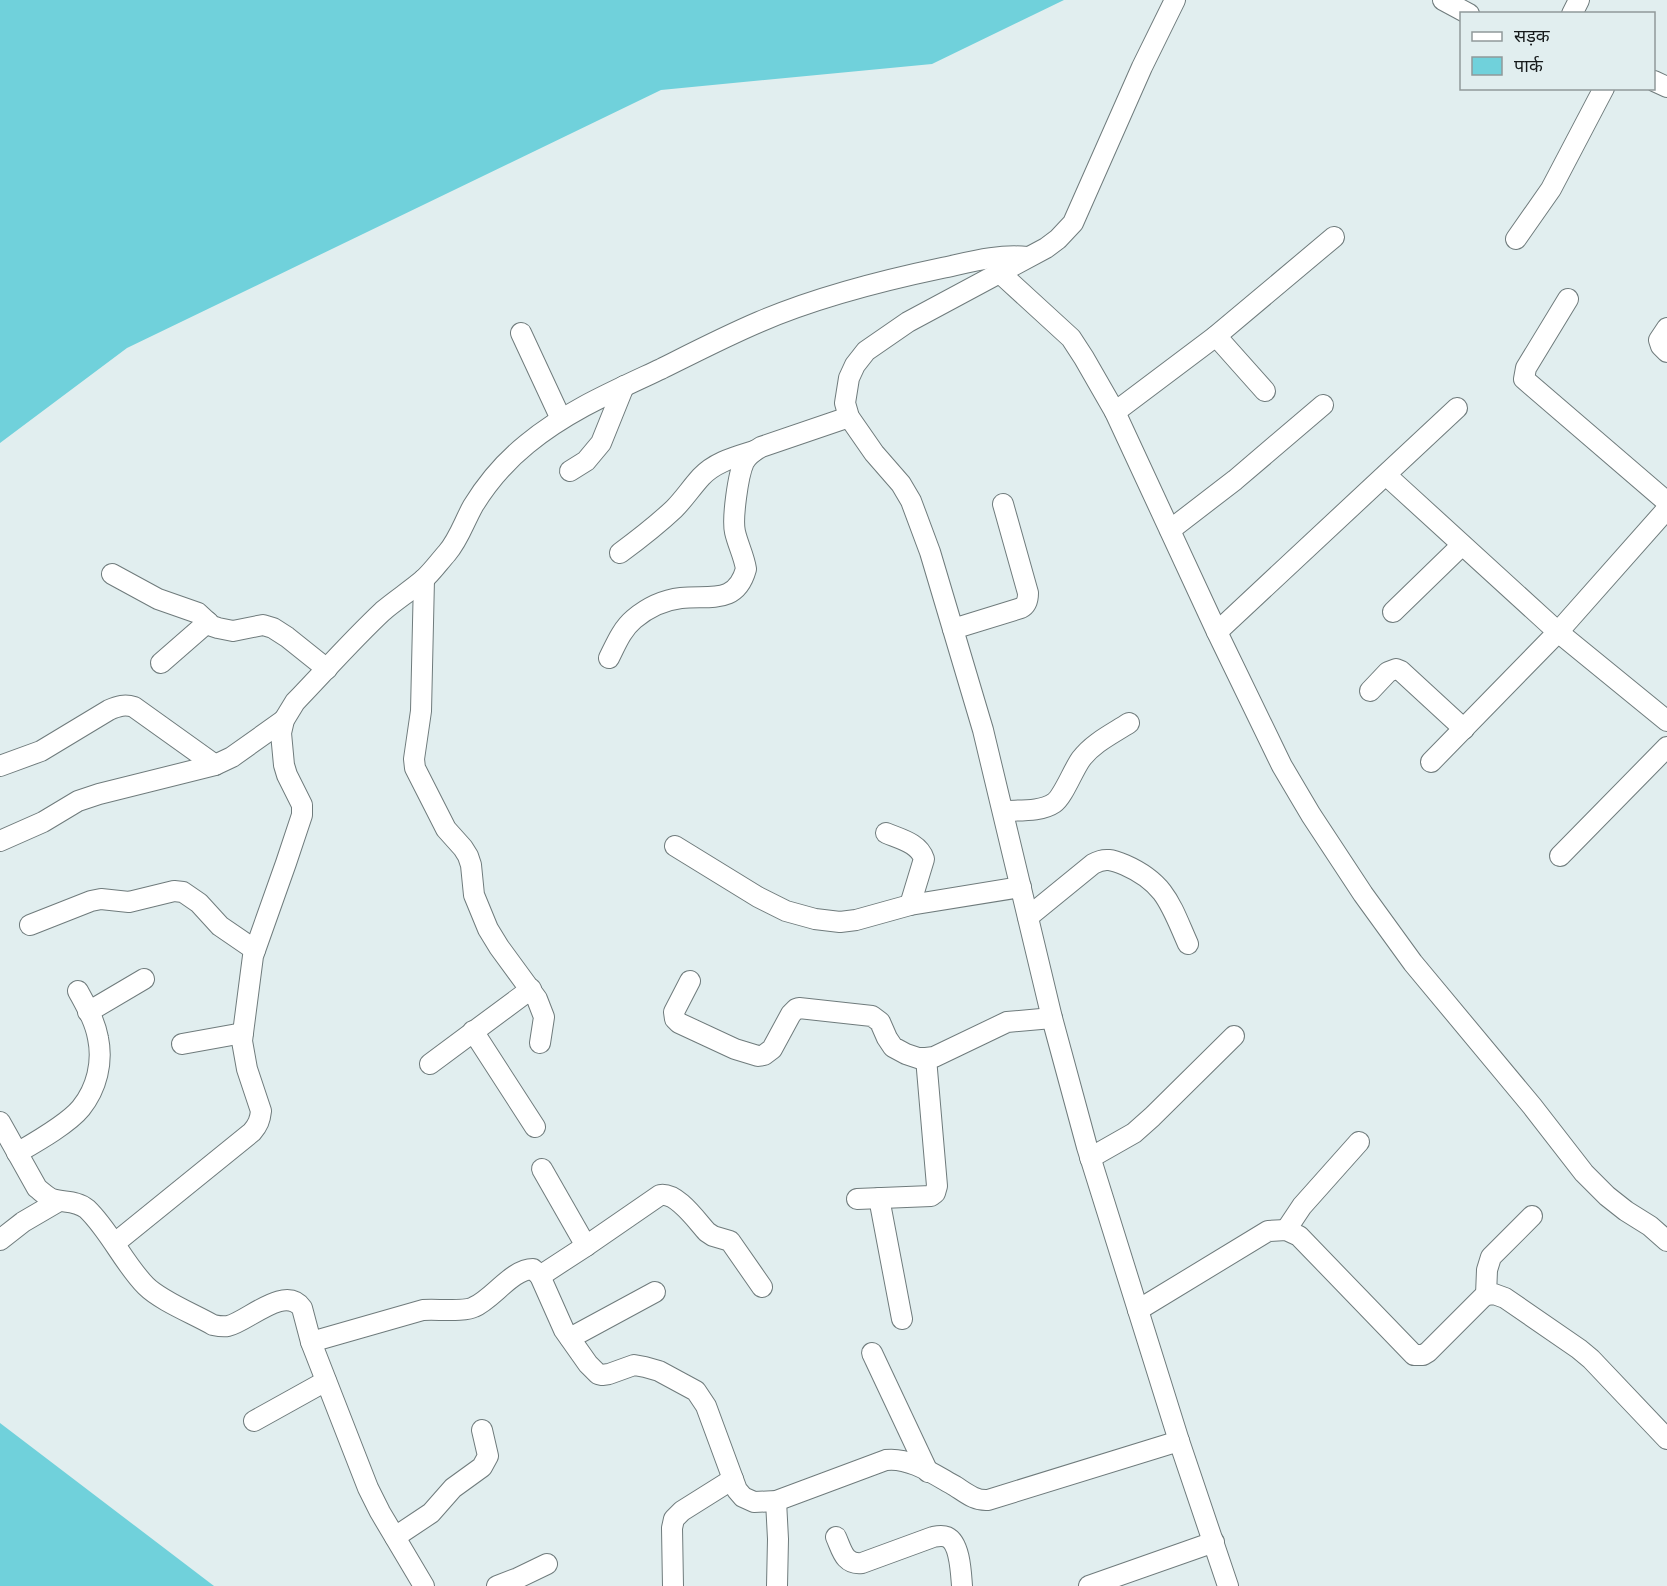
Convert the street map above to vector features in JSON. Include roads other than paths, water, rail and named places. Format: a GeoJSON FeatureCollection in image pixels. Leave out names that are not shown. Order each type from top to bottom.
{"type":"FeatureCollection","features":[{"type":"Feature","properties":{"kind":"street"},"geometry":{"type":"LineString","coordinates":[[1175,0],[1142,67],[1073,223],[1058,239],[908,322],[866,351],[855,365],[849,378],[845,403],[849,417],[874,453],[901,484],[921,524],[983,730],[1052,1018],[1090,1158],[1179,1441],[1228,1586]]}},
{"type":"Feature","properties":{"kind":"street"},"geometry":{"type":"LineString","coordinates":[[1443,0],[1465,12]]}},
{"type":"Feature","properties":{"kind":"street"},"geometry":{"type":"LineString","coordinates":[[1516,239],[1551,189],[1603,90]]}},
{"type":"Feature","properties":{"kind":"street"},"geometry":{"type":"LineString","coordinates":[[1115,412],[1216,336],[1334,237]]}},
{"type":"Feature","properties":{"kind":"street"},"geometry":{"type":"LineString","coordinates":[[115,1243],[258,1125],[261,1111],[247,1069],[242,1041],[249,980],[255,950],[302,815],[302,805],[284,765],[281,733],[284,720],[295,702],[384,610],[424,579],[456,542],[473,506],[485,489],[525,446],[561,419],[604,395],[760,322],[872,285],[1007,256],[1028,257]]}},
{"type":"Feature","properties":{"kind":"street"},"geometry":{"type":"LineString","coordinates":[[1000,273],[1071,338],[1084,358],[1115,412],[1282,766],[1362,894],[1413,963],[1532,1106],[1584,1173],[1607,1196],[1650,1226],[1667,1241]]}},
{"type":"Feature","properties":{"kind":"street"},"geometry":{"type":"LineString","coordinates":[[1568,299],[1526,369],[1524,379],[1667,502]]}},
{"type":"Feature","properties":{"kind":"street"},"geometry":{"type":"LineString","coordinates":[[1667,328],[1659,340],[1667,352]]}},
{"type":"Feature","properties":{"kind":"street"},"geometry":{"type":"LineString","coordinates":[[521,333],[561,419]]}},
{"type":"Feature","properties":{"kind":"street"},"geometry":{"type":"LineString","coordinates":[[1216,336],[1265,391]]}},
{"type":"Feature","properties":{"kind":"street"},"geometry":{"type":"LineString","coordinates":[[570,471],[586,461],[601,443],[624,386]]}},
{"type":"Feature","properties":{"kind":"street"},"geometry":{"type":"LineString","coordinates":[[1170,530],[1235,480],[1323,405]]}},
{"type":"Feature","properties":{"kind":"street"},"geometry":{"type":"LineString","coordinates":[[1217,632],[1458,408]]}},
{"type":"Feature","properties":{"kind":"street"},"geometry":{"type":"LineString","coordinates":[[620,552],[672,511],[700,478],[727,459],[849,417]]}},
{"type":"Feature","properties":{"kind":"street"},"geometry":{"type":"LineString","coordinates":[[609,658],[625,628],[635,618],[654,606],[679,598],[725,595],[739,584],[746,569],[734,521],[741,470],[754,450]]}},
{"type":"Feature","properties":{"kind":"street"},"geometry":{"type":"LineString","coordinates":[[1386,475],[1558,633],[1667,721]]}},
{"type":"Feature","properties":{"kind":"street"},"geometry":{"type":"LineString","coordinates":[[953,629],[1022,608],[1027,602],[1028,593],[1003,504]]}},
{"type":"Feature","properties":{"kind":"street"},"geometry":{"type":"LineString","coordinates":[[1431,762],[1558,633],[1663,521]]}},
{"type":"Feature","properties":{"kind":"street"},"geometry":{"type":"LineString","coordinates":[[1393,612],[1462,545]]}},
{"type":"Feature","properties":{"kind":"street"},"geometry":{"type":"LineString","coordinates":[[112,574],[158,599],[198,613],[218,628],[233,631],[263,626],[273,628],[287,636],[327,669]]}},
{"type":"Feature","properties":{"kind":"street"},"geometry":{"type":"LineString","coordinates":[[424,579],[421,711],[414,759],[415,768],[446,829],[468,856],[474,895],[488,929],[537,999],[544,1017],[540,1043]]}},
{"type":"Feature","properties":{"kind":"street"},"geometry":{"type":"LineString","coordinates":[[161,663],[208,622]]}},
{"type":"Feature","properties":{"kind":"street"},"geometry":{"type":"LineString","coordinates":[[1370,691],[1388,672],[1396,669],[1401,671],[1464,729]]}},
{"type":"Feature","properties":{"kind":"street"},"geometry":{"type":"LineString","coordinates":[[0,766],[41,750],[109,710],[128,705],[215,765]]}},
{"type":"Feature","properties":{"kind":"street"},"geometry":{"type":"LineString","coordinates":[[0,841],[43,822],[78,801],[215,765],[232,757],[284,720]]}},
{"type":"Feature","properties":{"kind":"street"},"geometry":{"type":"LineString","coordinates":[[1004,811],[1038,809],[1053,804],[1058,800],[1076,766],[1088,751],[1130,723]]}},
{"type":"Feature","properties":{"kind":"street"},"geometry":{"type":"LineString","coordinates":[[1560,856],[1667,747]]}},
{"type":"Feature","properties":{"kind":"street"},"geometry":{"type":"LineString","coordinates":[[885,833],[920,850],[924,859],[910,905]]}},
{"type":"Feature","properties":{"kind":"street"},"geometry":{"type":"LineString","coordinates":[[675,846],[758,897],[786,911],[815,919],[840,922],[856,920],[910,905],[1022,887]]}},
{"type":"Feature","properties":{"kind":"street"},"geometry":{"type":"LineString","coordinates":[[1028,917],[1099,860],[1107,859],[1133,869],[1157,885],[1166,896],[1188,944]]}},
{"type":"Feature","properties":{"kind":"street"},"geometry":{"type":"LineString","coordinates":[[30,924],[91,901],[101,899],[129,902],[174,891],[183,892],[199,903],[220,926],[255,950]]}},
{"type":"Feature","properties":{"kind":"street"},"geometry":{"type":"LineString","coordinates":[[88,1012],[144,979]]}},
{"type":"Feature","properties":{"kind":"street"},"geometry":{"type":"LineString","coordinates":[[690,981],[674,1012],[675,1019],[679,1023],[758,1056],[772,1049],[790,1014],[799,1008],[872,1016],[880,1022],[893,1047],[918,1058],[934,1057],[1007,1022],[1052,1018]]}},
{"type":"Feature","properties":{"kind":"street"},"geometry":{"type":"LineString","coordinates":[[430,1064],[531,989]]}},
{"type":"Feature","properties":{"kind":"street"},"geometry":{"type":"LineString","coordinates":[[17,1154],[81,1108],[98,1073],[101,1059],[98,1037],[78,991]]}},
{"type":"Feature","properties":{"kind":"street"},"geometry":{"type":"LineString","coordinates":[[473,1031],[535,1127]]}},
{"type":"Feature","properties":{"kind":"street"},"geometry":{"type":"LineString","coordinates":[[182,1044],[243,1033]]}},
{"type":"Feature","properties":{"kind":"street"},"geometry":{"type":"LineString","coordinates":[[1090,1158],[1134,1133],[1234,1036]]}},
{"type":"Feature","properties":{"kind":"street"},"geometry":{"type":"LineString","coordinates":[[857,1199],[931,1196],[935,1193],[937,1188],[926,1058]]}},
{"type":"Feature","properties":{"kind":"street"},"geometry":{"type":"LineString","coordinates":[[0,1122],[37,1188],[46,1196],[59,1201],[76,1202],[83,1206],[154,1293],[213,1325],[227,1326],[278,1301],[296,1301],[302,1308],[311,1342],[368,1488],[424,1586]]}},
{"type":"Feature","properties":{"kind":"street"},"geometry":{"type":"LineString","coordinates":[[1286,1230],[1302,1206],[1359,1142]]}},
{"type":"Feature","properties":{"kind":"street"},"geometry":{"type":"LineString","coordinates":[[542,1169],[586,1246]]}},
{"type":"Feature","properties":{"kind":"street"},"geometry":{"type":"LineString","coordinates":[[540,1276],[660,1195],[671,1196],[677,1200],[712,1236],[730,1241],[762,1287]]}},
{"type":"Feature","properties":{"kind":"street"},"geometry":{"type":"LineString","coordinates":[[879,1198],[902,1318]]}},
{"type":"Feature","properties":{"kind":"street"},"geometry":{"type":"LineString","coordinates":[[0,1240],[23,1222],[59,1201]]}},
{"type":"Feature","properties":{"kind":"street"},"geometry":{"type":"LineString","coordinates":[[1486,1295],[1487,1270],[1491,1257],[1532,1216]]}},
{"type":"Feature","properties":{"kind":"street"},"geometry":{"type":"LineString","coordinates":[[1138,1310],[1268,1232],[1286,1230],[1299,1236],[1413,1355],[1423,1355],[1428,1352],[1486,1295],[1494,1294],[1505,1298],[1591,1359],[1667,1439]]}},
{"type":"Feature","properties":{"kind":"street"},"geometry":{"type":"LineString","coordinates":[[311,1342],[423,1311],[472,1309],[521,1271],[533,1269],[540,1276],[570,1338],[598,1374],[609,1374],[634,1365],[645,1366],[696,1391],[706,1406],[740,1494],[748,1500],[760,1502],[776,1501],[886,1460],[896,1459],[906,1461],[978,1500],[988,1500],[1179,1441]]}},
{"type":"Feature","properties":{"kind":"street"},"geometry":{"type":"LineString","coordinates":[[570,1338],[655,1292]]}},
{"type":"Feature","properties":{"kind":"street"},"geometry":{"type":"LineString","coordinates":[[872,1353],[928,1472]]}},
{"type":"Feature","properties":{"kind":"street"},"geometry":{"type":"LineString","coordinates":[[254,1420],[326,1381]]}},
{"type":"Feature","properties":{"kind":"street"},"geometry":{"type":"LineString","coordinates":[[395,1537],[431,1513],[453,1488],[482,1467],[488,1456],[482,1430]]}},
{"type":"Feature","properties":{"kind":"street"},"geometry":{"type":"LineString","coordinates":[[673,1586],[672,1528],[674,1519],[682,1510],[734,1479]]}},
{"type":"Feature","properties":{"kind":"street"},"geometry":{"type":"LineString","coordinates":[[776,1501],[777,1586]]}},
{"type":"Feature","properties":{"kind":"street"},"geometry":{"type":"LineString","coordinates":[[836,1537],[848,1561],[854,1564],[933,1537],[949,1538],[956,1549],[962,1586]]}},
{"type":"Feature","properties":{"kind":"street"},"geometry":{"type":"LineString","coordinates":[[1089,1586],[1214,1542]]}},
{"type":"Feature","properties":{"kind":"street"},"geometry":{"type":"LineString","coordinates":[[497,1586],[547,1564]]}}]}
